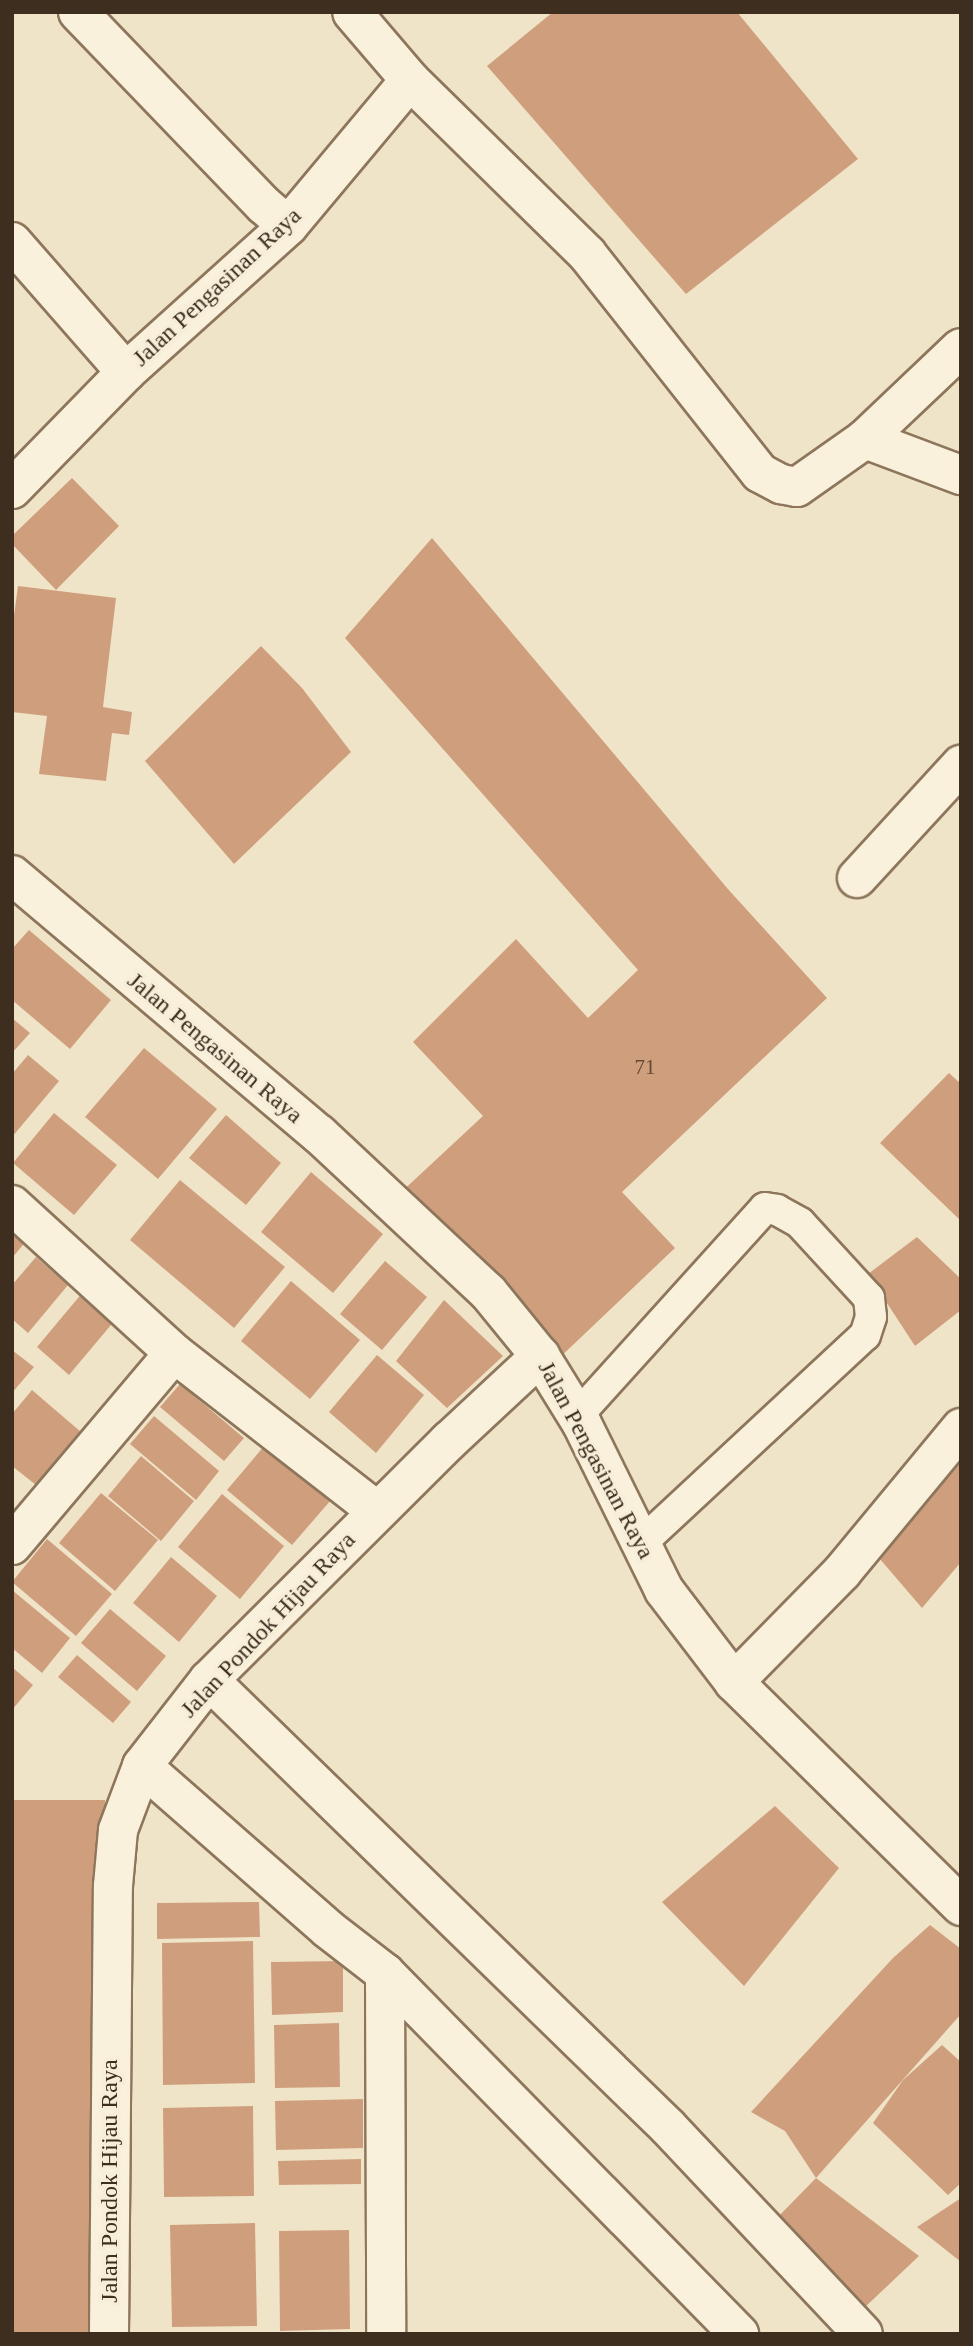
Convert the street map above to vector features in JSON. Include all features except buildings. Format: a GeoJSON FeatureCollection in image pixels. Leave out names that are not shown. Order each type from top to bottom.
{"type":"FeatureCollection","features":[{"type":"Feature","properties":{"kind":"street"},"geometry":{"type":"LineString","coordinates":[[78,12],[288,226]]}},
{"type":"Feature","properties":{"kind":"street"},"geometry":{"type":"LineString","coordinates":[[352,12],[410,80],[587,254],[760,473],[780,484],[797,487],[865,439],[961,348]]}},
{"type":"Feature","properties":{"kind":"street","name":"Jalan Pengasinan Raya"},"geometry":{"type":"LineString","coordinates":[[12,489],[126,372],[288,226],[410,80]]}},
{"type":"Feature","properties":{"kind":"street"},"geometry":{"type":"LineString","coordinates":[[12,242],[126,372]]}},
{"type":"Feature","properties":{"kind":"street"},"geometry":{"type":"LineString","coordinates":[[865,439],[961,475]]}},
{"type":"Feature","properties":{"kind":"street"},"geometry":{"type":"LineString","coordinates":[[857,878],[961,765]]}},
{"type":"Feature","properties":{"kind":"street","name":"Jalan Pengasinan Raya"},"geometry":{"type":"LineString","coordinates":[[12,875],[318,1134],[488,1292],[540,1356],[576,1416],[664,1590],[734,1682],[961,1906]]}},
{"type":"Feature","properties":{"kind":"street"},"geometry":{"type":"LineString","coordinates":[[12,1205],[174,1353],[377,1511]]}},
{"type":"Feature","properties":{"kind":"street"},"geometry":{"type":"LineString","coordinates":[[19,1524],[174,1353]]}},
{"type":"Feature","properties":{"kind":"street","name":"Jalan Pondok Hijau Raya"},"geometry":{"type":"LineString","coordinates":[[109,2334],[113,1886],[118,1830],[142,1766],[209,1680],[377,1511],[540,1356]]}},
{"type":"Feature","properties":{"kind":"street"},"geometry":{"type":"LineString","coordinates":[[734,1682],[842,1572],[961,1428]]}},
{"type":"Feature","properties":{"kind":"street"},"geometry":{"type":"LineString","coordinates":[[209,1680],[668,2127],[863,2334]]}},
{"type":"Feature","properties":{"kind":"street"},"geometry":{"type":"LineString","coordinates":[[142,1766],[328,1929],[385,1973],[739,2334]]}},
{"type":"Feature","properties":{"kind":"street"},"geometry":{"type":"LineString","coordinates":[[385,1973],[386,2334]]}},
{"type":"Feature","properties":{"kind":"lane"},"geometry":{"type":"LineString","coordinates":[[576,1416],[765,1208],[778,1210],[800,1223],[869,1298],[871,1317],[865,1335],[642,1542]]}}]}
